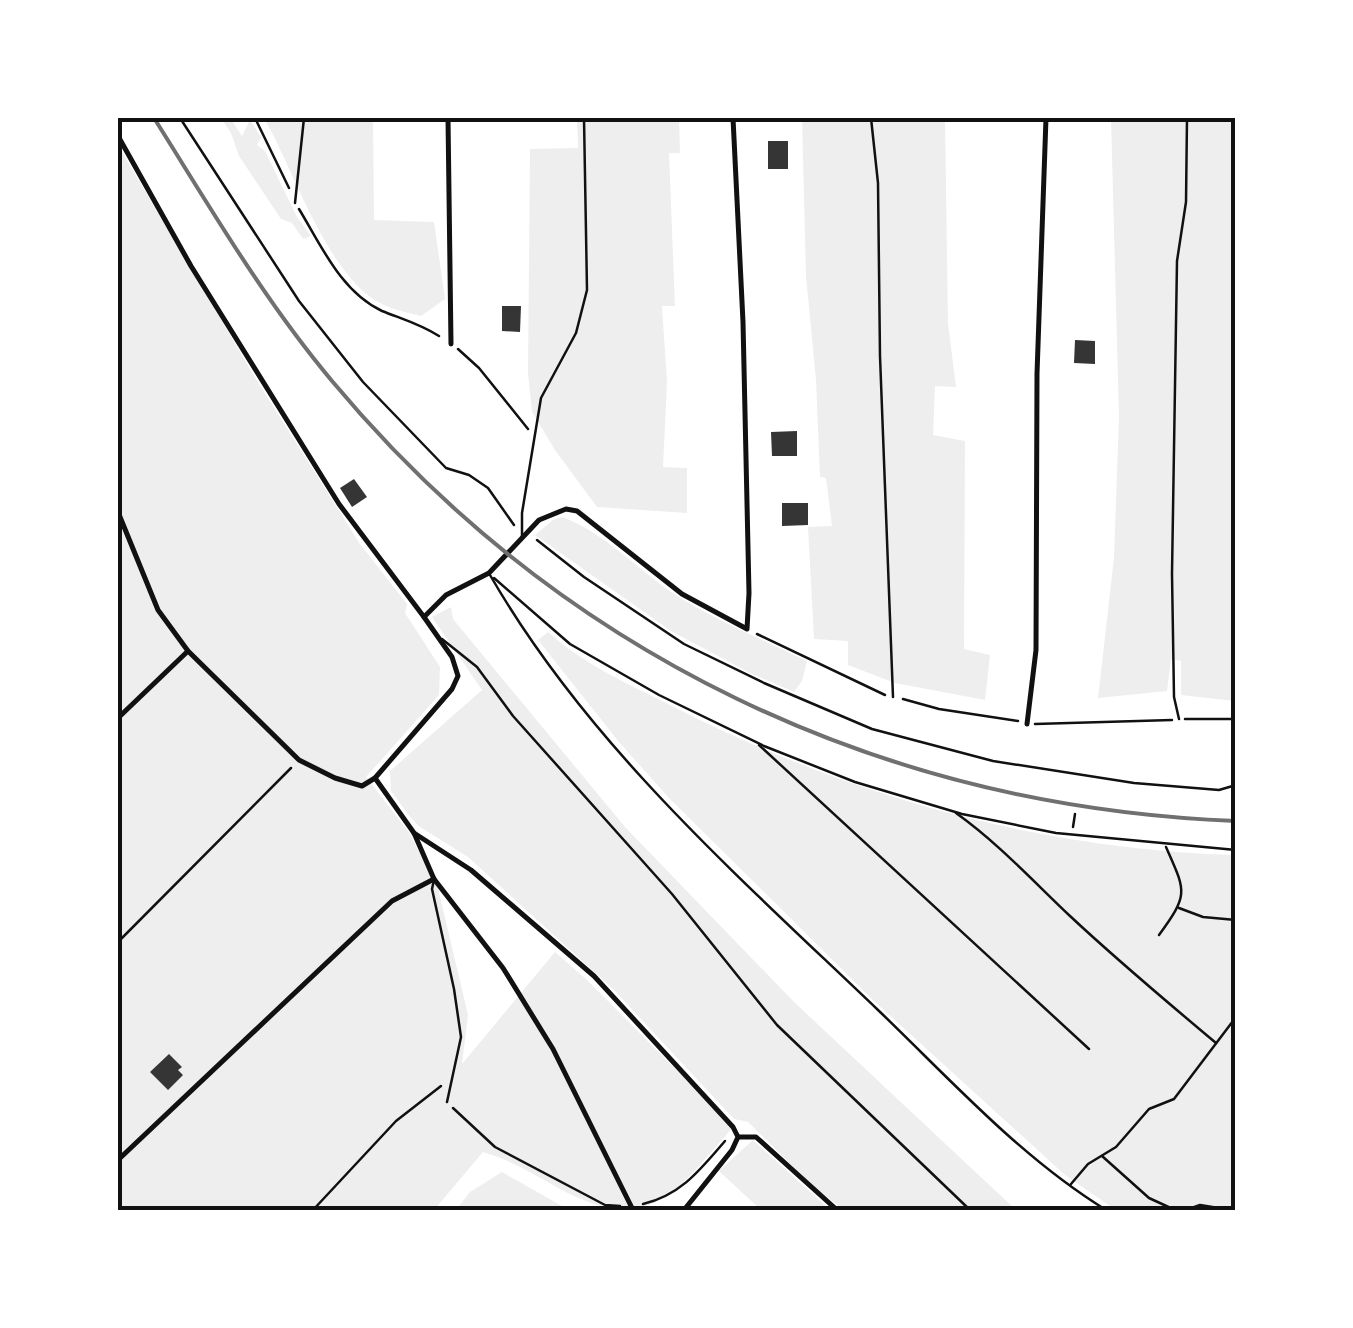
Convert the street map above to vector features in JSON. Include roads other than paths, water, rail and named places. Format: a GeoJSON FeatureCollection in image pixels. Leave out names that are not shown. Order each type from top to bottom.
{"type":"FeatureCollection","features":[{"type":"Feature","properties":{"kind":"street"},"geometry":{"type":"LineString","coordinates":[[448,118],[451,344]]}},
{"type":"Feature","properties":{"kind":"street"},"geometry":{"type":"LineString","coordinates":[[424,618],[446,595],[490,573],[540,520],[566,510],[577,512],[682,594],[746,630],[749,593],[743,322],[733,118]]}},
{"type":"Feature","properties":{"kind":"street"},"geometry":{"type":"LineString","coordinates":[[1027,724],[1036,650],[1037,374],[1046,118]]}},
{"type":"Feature","properties":{"kind":"street"},"geometry":{"type":"LineString","coordinates":[[118,136],[191,266],[338,504],[452,657],[458,676],[452,689],[376,778],[362,786],[299,760],[188,651],[158,610],[118,512]]}},
{"type":"Feature","properties":{"kind":"street"},"geometry":{"type":"LineString","coordinates":[[118,718],[188,651]]}},
{"type":"Feature","properties":{"kind":"street"},"geometry":{"type":"LineString","coordinates":[[376,778],[414,833],[434,879],[504,968],[553,1049],[632,1209]]}},
{"type":"Feature","properties":{"kind":"street"},"geometry":{"type":"LineString","coordinates":[[414,833],[471,870],[594,976],[734,1127],[738,1137],[732,1150],[684,1210]]}},
{"type":"Feature","properties":{"kind":"street"},"geometry":{"type":"LineString","coordinates":[[118,1160],[392,901],[434,879]]}},
{"type":"Feature","properties":{"kind":"street"},"geometry":{"type":"LineString","coordinates":[[738,1137],[756,1137],[837,1210]]}},
{"type":"Feature","properties":{"kind":"lane"},"geometry":{"type":"LineString","coordinates":[[296,203],[304,118]]}},
{"type":"Feature","properties":{"kind":"lane"},"geometry":{"type":"LineString","coordinates":[[522,535],[541,398],[576,333],[587,290],[584,118]]}},
{"type":"Feature","properties":{"kind":"lane"},"geometry":{"type":"LineString","coordinates":[[871,118],[878,184],[880,356],[893,697]]}},
{"type":"Feature","properties":{"kind":"lane"},"geometry":{"type":"LineString","coordinates":[[1179,719],[1174,697],[1172,574],[1177,262],[1186,202],[1187,118]]}},
{"type":"Feature","properties":{"kind":"lane"},"geometry":{"type":"LineString","coordinates":[[490,573],[570,644],[660,695],[756,742],[855,782],[954,811],[1072,835],[1236,850]]}},
{"type":"Feature","properties":{"kind":"lane"},"geometry":{"type":"LineString","coordinates":[[490,573],[561,684],[652,790],[999,1128],[1106,1210]]}},
{"type":"Feature","properties":{"kind":"lane"},"geometry":{"type":"LineString","coordinates":[[437,636],[454,645],[478,667],[513,716],[672,894],[778,1024],[970,1210]]}},
{"type":"Feature","properties":{"kind":"lane"},"geometry":{"type":"LineString","coordinates":[[756,742],[1088,1048]]}},
{"type":"Feature","properties":{"kind":"lane"},"geometry":{"type":"LineString","coordinates":[[954,811],[994,840],[998,849],[1106,950],[1216,1043]]}},
{"type":"Feature","properties":{"kind":"lane"},"geometry":{"type":"LineString","coordinates":[[1159,935],[1184,894],[1165,845]]}},
{"type":"Feature","properties":{"kind":"lane"},"geometry":{"type":"LineString","coordinates":[[434,879],[432,890],[461,1037],[447,1102]]}},
{"type":"Feature","properties":{"kind":"lane"},"geometry":{"type":"LineString","coordinates":[[1178,908],[1203,918],[1236,920]]}},
{"type":"Feature","properties":{"kind":"lane"},"geometry":{"type":"LineString","coordinates":[[1070,1186],[1088,1164],[1116,1147],[1150,1109],[1174,1099],[1236,1017]]}},
{"type":"Feature","properties":{"kind":"lane"},"geometry":{"type":"LineString","coordinates":[[1102,1156],[1150,1198],[1175,1210]]}},
{"type":"Feature","properties":{"kind":"lane"},"geometry":{"type":"LineString","coordinates":[[1186,1210],[1200,1204],[1231,1210]]}},
{"type":"Feature","properties":{"kind":"railway"},"geometry":{"type":"LineString","coordinates":[[154,118],[261,286],[332,381],[422,478],[520,563],[625,637],[736,699],[854,748],[977,785],[1104,809],[1236,821]]}}]}
